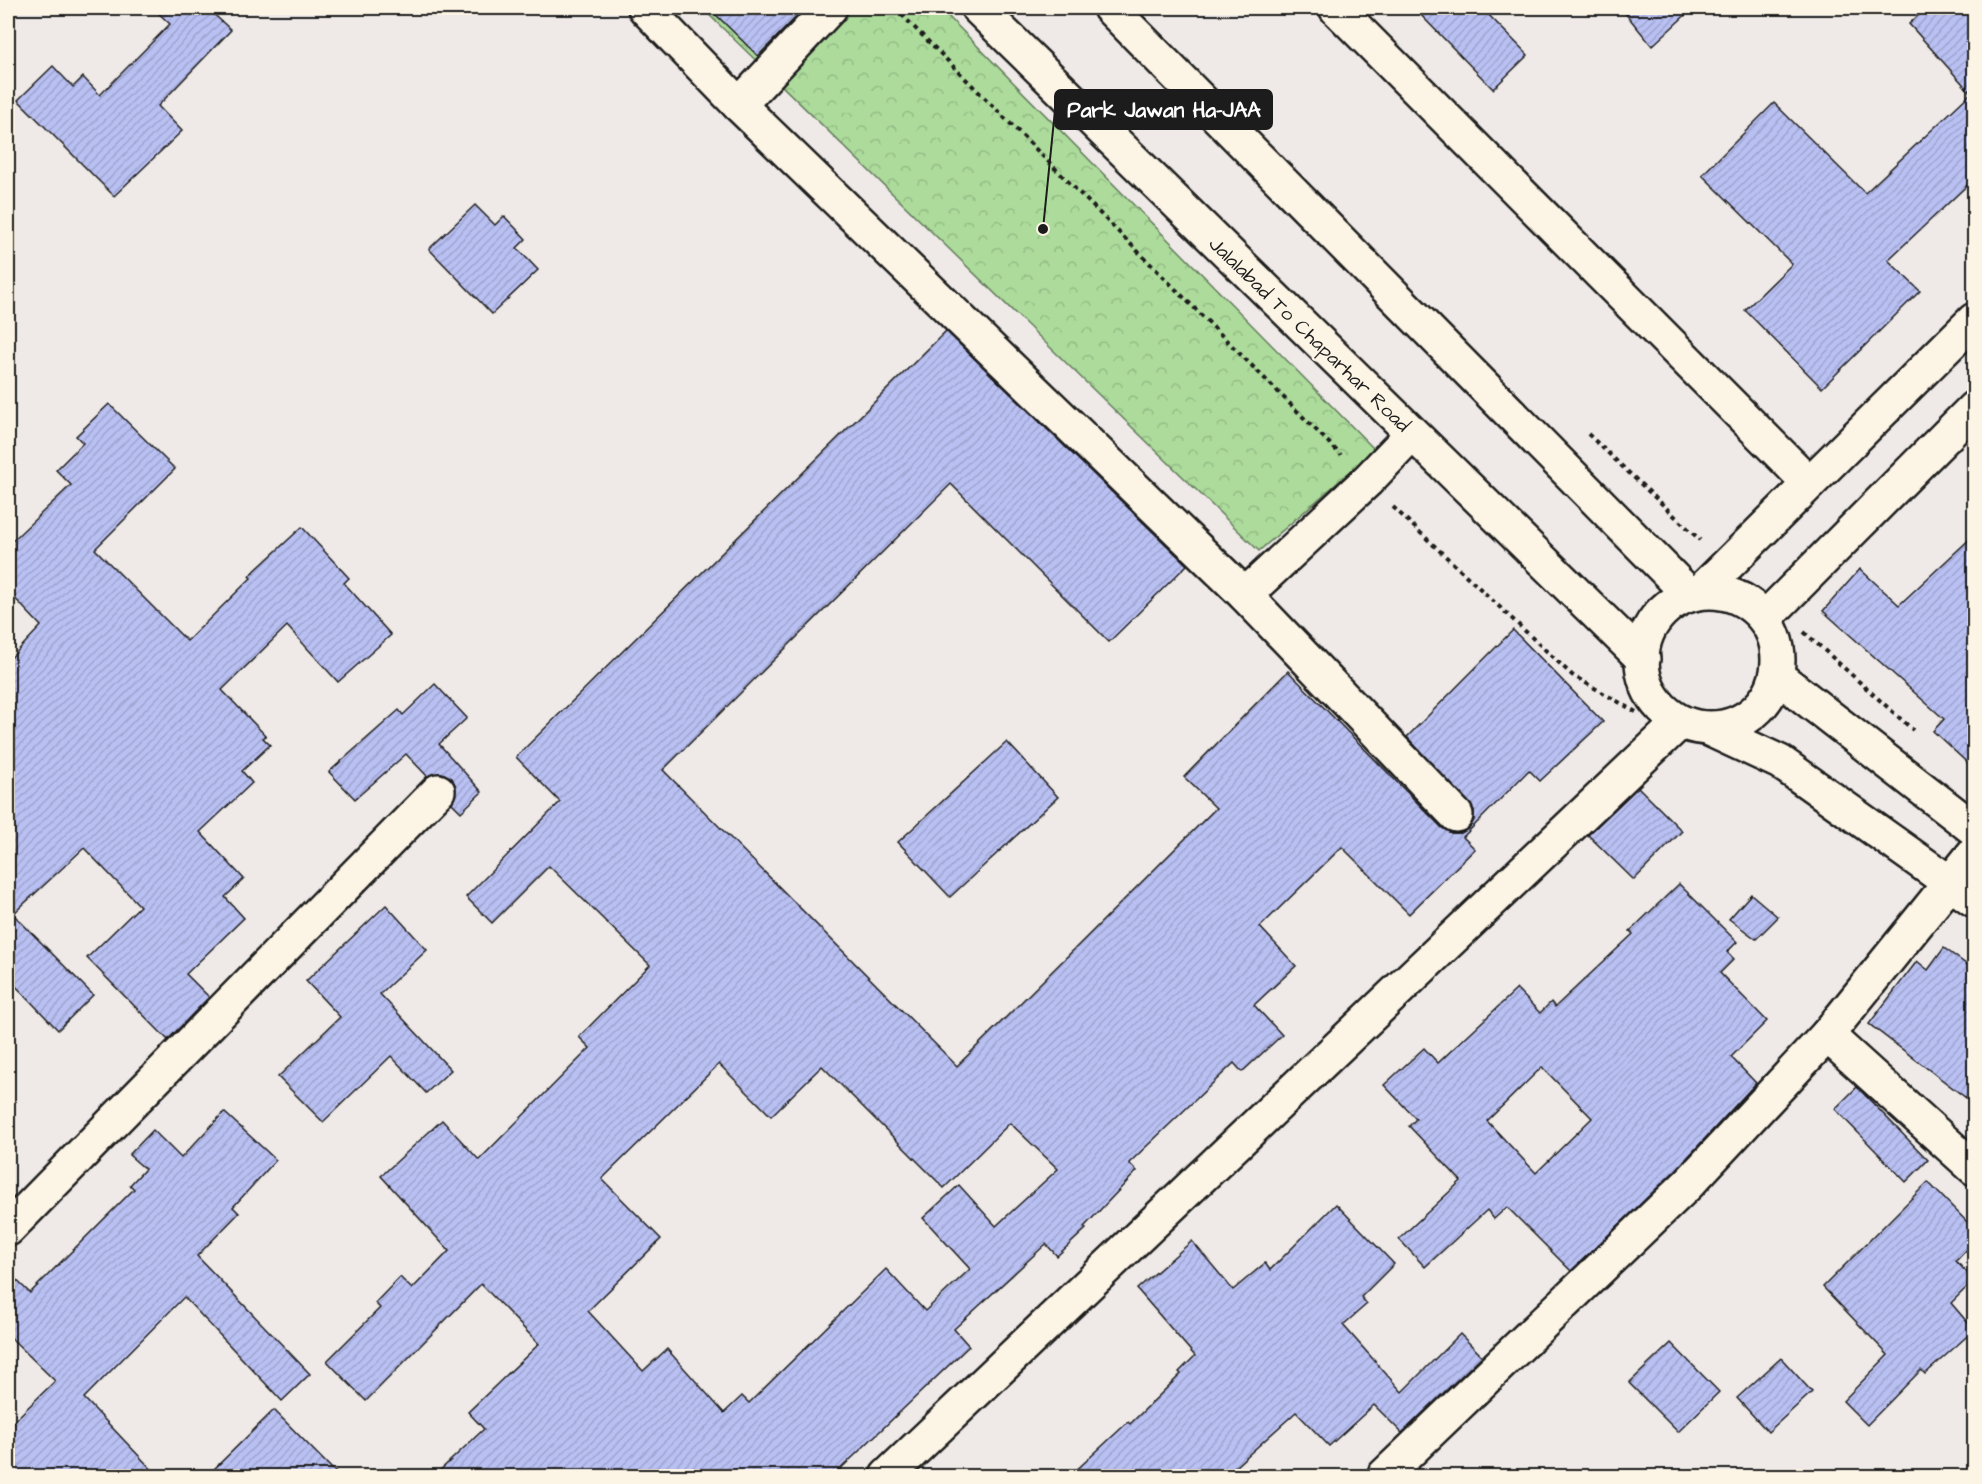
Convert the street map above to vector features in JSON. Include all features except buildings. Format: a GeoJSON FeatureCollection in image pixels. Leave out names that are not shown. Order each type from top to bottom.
{"type":"FeatureCollection","features":[{"type":"Feature","properties":{"kind":"street"},"geometry":{"type":"LineString","coordinates":[[645,8],[740,105],[1245,595],[1456,815]]}},
{"type":"Feature","properties":{"kind":"street"},"geometry":{"type":"LineString","coordinates":[[740,105],[831,8]]}},
{"type":"Feature","properties":{"kind":"street","name":"Jalalabad To Chaparhar Road"},"geometry":{"type":"LineString","coordinates":[[978,8],[1643,659]]}},
{"type":"Feature","properties":{"kind":"street"},"geometry":{"type":"LineString","coordinates":[[1110,8],[1695,593],[1740,598],[1770,612]]}},
{"type":"Feature","properties":{"kind":"street"},"geometry":{"type":"LineString","coordinates":[[1336,8],[1809,483]]}},
{"type":"Feature","properties":{"kind":"street"},"geometry":{"type":"LineString","coordinates":[[1962,892],[1780,762],[1686,727],[1656,702],[1643,675],[1643,644],[1657,617],[1681,598],[1695,593],[1974,320]]}},
{"type":"Feature","properties":{"kind":"street"},"geometry":{"type":"LineString","coordinates":[[1770,612],[1974,408]]}},
{"type":"Feature","properties":{"kind":"street"},"geometry":{"type":"LineString","coordinates":[[1245,595],[1367,481],[1412,434]]}},
{"type":"Feature","properties":{"kind":"street"},"geometry":{"type":"LineString","coordinates":[[887,1476],[1686,727],[1739,722],[1763,703],[1777,676],[1777,645],[1770,612]]}},
{"type":"Feature","properties":{"kind":"street"},"geometry":{"type":"LineString","coordinates":[[1777,676],[1974,829]]}},
{"type":"Feature","properties":{"kind":"street"},"geometry":{"type":"LineString","coordinates":[[8,1229],[438,791]]}},
{"type":"Feature","properties":{"kind":"street"},"geometry":{"type":"LineString","coordinates":[[1384,1476],[1689,1183],[1962,892],[1974,854]]}},
{"type":"Feature","properties":{"kind":"street"},"geometry":{"type":"LineString","coordinates":[[1827,1035],[1974,1168]]}},
{"type":"Feature","properties":{"kind":"path"},"geometry":{"type":"LineString","coordinates":[[895,8],[1367,481],[1490,601],[1572,675],[1686,727]]}},
{"type":"Feature","properties":{"kind":"path"},"geometry":{"type":"LineString","coordinates":[[1770,612],[1914,731]]}},
{"type":"Feature","properties":{"kind":"green space"},"geometry":{"type":"Polygon","coordinates":[[[702,8],[940,8],[1375,450],[1259,551],[702,8]]]}},
{"type":"Feature","properties":{"kind":"place","name":"Park Jawan Ha-JAA"},"geometry":{"type":"Point","coordinates":[1043,229]}}]}
